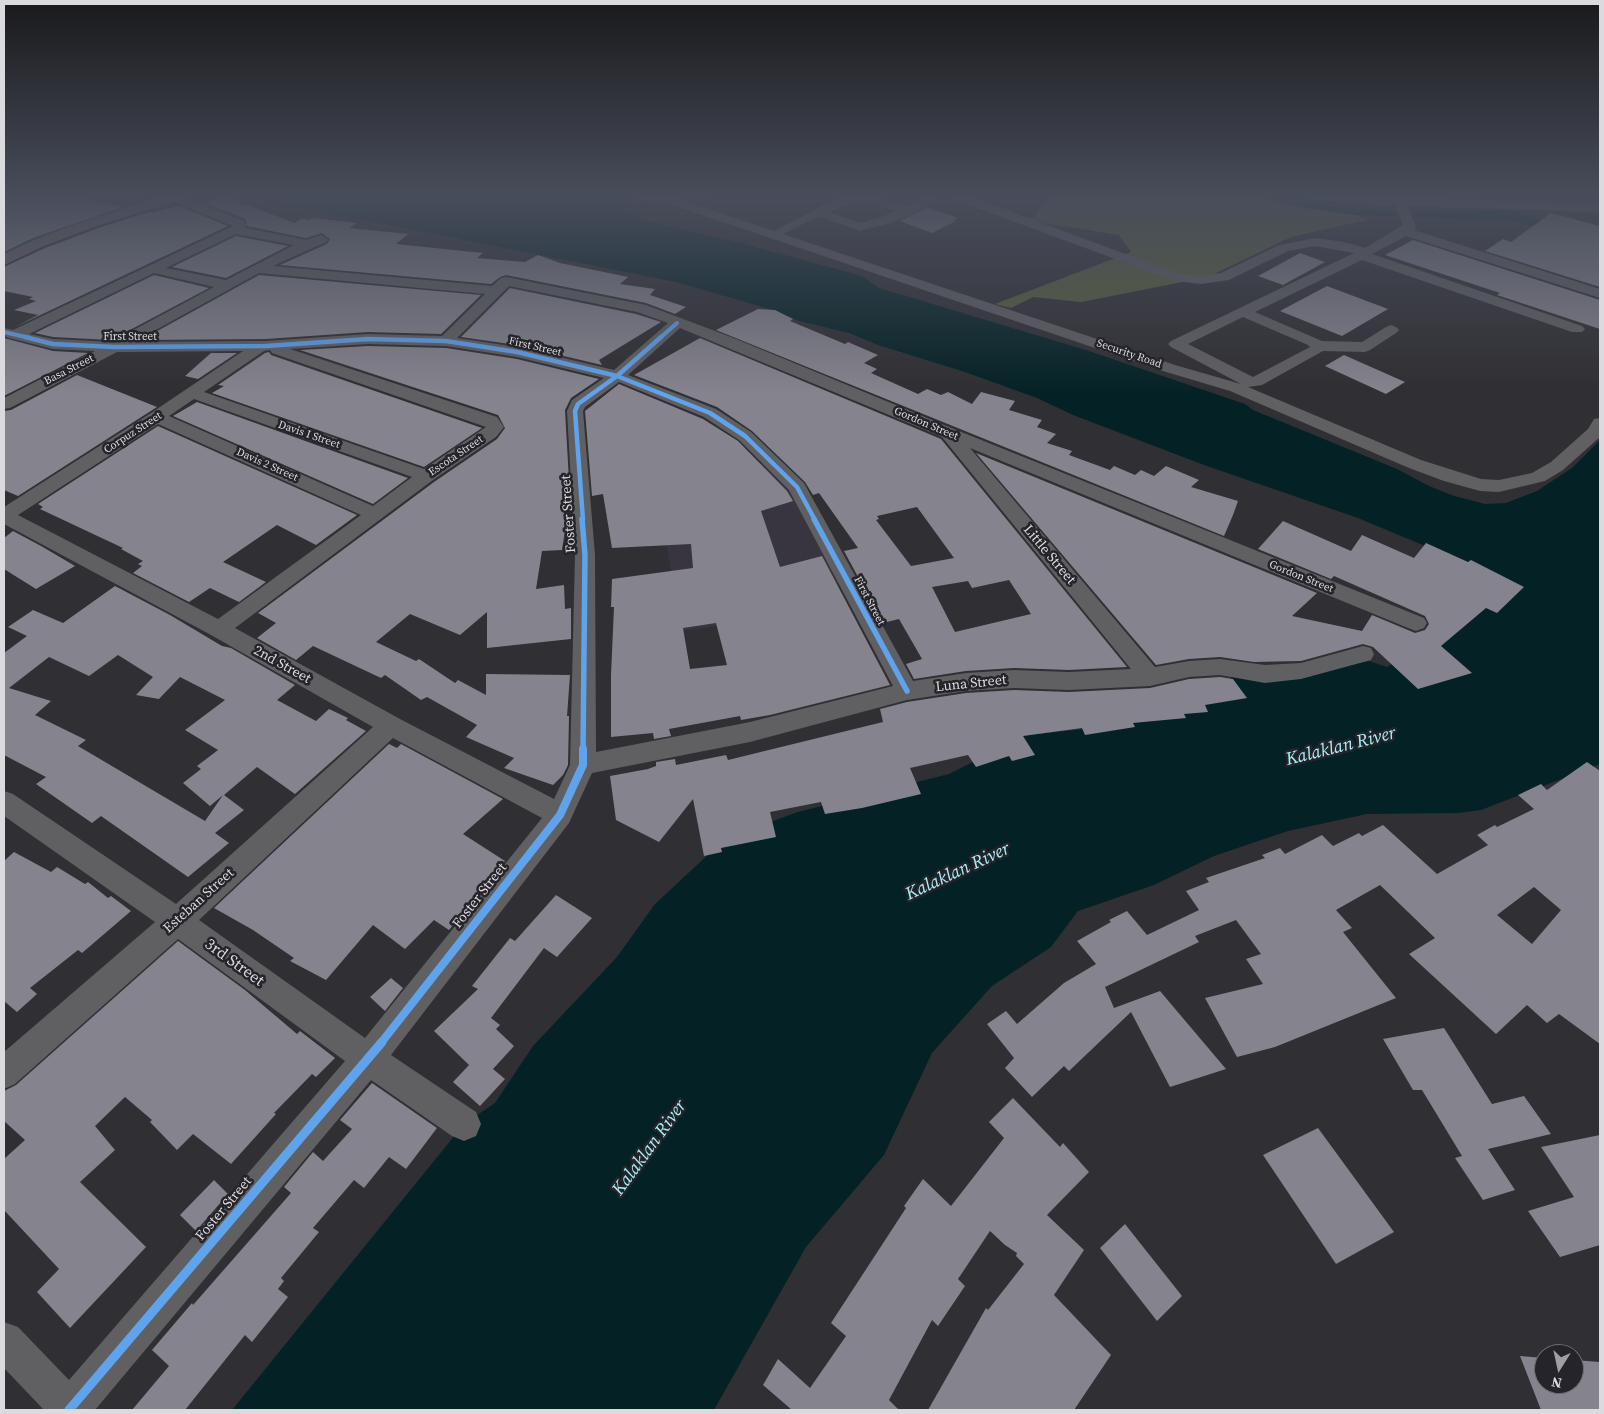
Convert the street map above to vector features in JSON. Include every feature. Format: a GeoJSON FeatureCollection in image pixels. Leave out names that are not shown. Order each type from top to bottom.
{"type":"FeatureCollection","features":[{"type":"Feature","properties":{"kind":"street"},"geometry":{"type":"LineString","coordinates":[[9,334],[171,261]]}},
{"type":"Feature","properties":{"kind":"street","name":"Basa Street"},"geometry":{"type":"LineString","coordinates":[[4,404],[273,261]]}},
{"type":"Feature","properties":{"kind":"street","name":"Security Road"},"geometry":{"type":"LineString","coordinates":[[850,261],[1169,368],[1236,388],[1415,464],[1480,485],[1499,486],[1538,477],[1557,466],[1595,432],[1600,423]]}},
{"type":"Feature","properties":{"kind":"street"},"geometry":{"type":"LineString","coordinates":[[1132,261],[1175,277],[1201,280],[1224,277],[1257,261]]}},
{"type":"Feature","properties":{"kind":"street"},"geometry":{"type":"LineString","coordinates":[[1318,346],[1316,350],[1251,383],[1176,344],[1349,261]]}},
{"type":"Feature","properties":{"kind":"street"},"geometry":{"type":"LineString","coordinates":[[1383,261],[1577,329]]}},
{"type":"Feature","properties":{"kind":"street"},"geometry":{"type":"LineString","coordinates":[[1522,261],[1600,294]]}},
{"type":"Feature","properties":{"kind":"street"},"geometry":{"type":"LineString","coordinates":[[257,269],[495,291]]}},
{"type":"Feature","properties":{"kind":"street"},"geometry":{"type":"LineString","coordinates":[[152,270],[227,285]]}},
{"type":"Feature","properties":{"kind":"street","name":"Gordon Street"},"geometry":{"type":"LineString","coordinates":[[446,341],[503,282],[510,281],[641,308],[726,340],[948,434],[1416,623]]}},
{"type":"Feature","properties":{"kind":"street"},"geometry":{"type":"LineString","coordinates":[[1243,312],[1313,342],[1318,346],[1365,347],[1391,330]]}},
{"type":"Feature","properties":{"kind":"street","name":"Foster Street"},"geometry":{"type":"LineString","coordinates":[[70,1410],[368,1060],[560,816],[583,765],[585,555],[575,411],[578,404],[617,376],[677,323]]}},
{"type":"Feature","properties":{"kind":"street","name":"First Street"},"geometry":{"type":"LineString","coordinates":[[9,334],[53,344],[114,347],[263,346],[368,340],[446,341],[517,352],[617,376],[710,414],[745,436],[797,487],[907,691]]}},
{"type":"Feature","properties":{"kind":"street","name":"Corpuz Street"},"geometry":{"type":"LineString","coordinates":[[4,516],[263,346]]}},
{"type":"Feature","properties":{"kind":"street","name":"Escota Street"},"geometry":{"type":"LineString","coordinates":[[219,629],[426,476],[490,433],[494,427],[490,422],[263,346]]}},
{"type":"Feature","properties":{"kind":"street","name":"Davis I Street"},"geometry":{"type":"LineString","coordinates":[[192,393],[426,476]]}},
{"type":"Feature","properties":{"kind":"street","name":"Davis 2 Street"},"geometry":{"type":"LineString","coordinates":[[157,417],[376,514]]}},
{"type":"Feature","properties":{"kind":"street","name":"Little Street"},"geometry":{"type":"LineString","coordinates":[[948,434],[1150,677]]}},
{"type":"Feature","properties":{"kind":"street","name":"2nd Street"},"geometry":{"type":"LineString","coordinates":[[4,516],[219,629],[392,726],[560,816]]}},
{"type":"Feature","properties":{"kind":"street","name":"Luna Street"},"geometry":{"type":"LineString","coordinates":[[583,765],[750,732],[907,691],[966,682],[1014,679],[1069,681],[1150,677],[1203,668],[1232,668],[1265,674],[1301,671],[1363,654]]}},
{"type":"Feature","properties":{"kind":"street","name":"Esteban Street"},"geometry":{"type":"LineString","coordinates":[[4,1073],[177,921],[392,726]]}},
{"type":"Feature","properties":{"kind":"street","name":"3rd Street"},"geometry":{"type":"LineString","coordinates":[[4,802],[177,921],[368,1060],[464,1124]]}},
{"type":"Feature","properties":{"kind":"street"},"geometry":{"type":"LineString","coordinates":[[4,1341],[70,1410]]}},
{"type":"Feature","properties":{"kind":"shaded area"},"geometry":{"type":"Polygon","coordinates":[[[764,463],[792,492],[844,582],[766,601],[752,621],[681,631],[660,503],[764,463]]]}},
{"type":"Feature","properties":{"kind":"green space"},"geometry":{"type":"Polygon","coordinates":[[[1107,261],[1241,261],[1208,277],[1081,302],[1033,297],[1011,308],[995,304],[1107,261]]]}},
{"type":"Feature","properties":{"kind":"water","name":"Kalaklan River"},"geometry":{"type":"Polygon","coordinates":[[[570,261],[807,261],[862,276],[879,288],[1086,350],[1245,404],[1253,410],[1397,469],[1429,486],[1454,496],[1485,504],[1506,503],[1537,491],[1572,468],[1600,440],[1600,764],[1481,810],[1458,813],[1367,814],[1288,831],[1214,856],[1154,885],[1078,911],[1051,947],[992,986],[932,1053],[884,1155],[806,1247],[714,1410],[232,1410],[464,1124],[495,1103],[533,1046],[617,957],[655,904],[726,838],[798,812],[949,774],[1026,735],[1094,728],[1175,713],[1232,677],[1267,680],[1369,661],[1387,667],[1423,644],[1473,566],[1358,518],[1204,465],[1073,415],[1037,398],[965,372],[878,345],[849,333],[799,321],[766,308],[676,282],[570,261]]]}},
{"type":"Feature","properties":{"kind":"building"},"geometry":{"type":"Polygon","coordinates":[[[17,261],[154,261],[13,328],[38,315],[14,310],[36,301],[29,299],[33,297],[4,291],[4,267],[17,261]]]}},
{"type":"Feature","properties":{"kind":"building"},"geometry":{"type":"Polygon","coordinates":[[[184,261],[259,261],[226,278],[172,267],[184,261]]]}},
{"type":"Feature","properties":{"kind":"building"},"geometry":{"type":"Polygon","coordinates":[[[289,261],[554,261],[628,277],[620,284],[655,289],[650,295],[686,307],[675,314],[646,303],[506,275],[491,284],[280,265],[289,261]]]}},
{"type":"Feature","properties":{"kind":"building"},"geometry":{"type":"Polygon","coordinates":[[[1285,261],[1325,262],[1283,285],[1258,276],[1285,261]]]}},
{"type":"Feature","properties":{"kind":"building"},"geometry":{"type":"Polygon","coordinates":[[[1403,261],[1478,261],[1600,300],[1600,329],[1497,295],[1500,293],[1403,261]]]}},
{"type":"Feature","properties":{"kind":"building"},"geometry":{"type":"Polygon","coordinates":[[[1517,261],[1600,261],[1600,287],[1517,261]]]}},
{"type":"Feature","properties":{"kind":"building"},"geometry":{"type":"Polygon","coordinates":[[[154,275],[209,288],[111,340],[53,337],[35,333],[154,275]]]}},
{"type":"Feature","properties":{"kind":"building"},"geometry":{"type":"Polygon","coordinates":[[[259,275],[481,295],[441,334],[368,332],[266,339],[141,340],[259,275]]]}},
{"type":"Feature","properties":{"kind":"building"},"geometry":{"type":"Polygon","coordinates":[[[1327,286],[1388,309],[1342,336],[1280,311],[1327,286]]]}},
{"type":"Feature","properties":{"kind":"building"},"geometry":{"type":"Polygon","coordinates":[[[510,288],[636,314],[661,322],[599,360],[602,365],[517,345],[461,337],[510,288]]]}},
{"type":"Feature","properties":{"kind":"building"},"geometry":{"type":"Polygon","coordinates":[[[758,309],[775,310],[793,319],[790,321],[845,344],[848,342],[878,355],[864,363],[877,369],[871,373],[918,394],[927,389],[941,395],[948,392],[972,404],[981,392],[1015,401],[1009,410],[1042,420],[1037,427],[1056,434],[1047,443],[1072,451],[1069,455],[1110,470],[1114,466],[1135,475],[1141,470],[1154,476],[1166,466],[1199,480],[1191,487],[1238,501],[1224,536],[716,330],[758,309]]]}},
{"type":"Feature","properties":{"kind":"building"},"geometry":{"type":"Polygon","coordinates":[[[4,338],[53,351],[88,353],[4,396],[4,338]]]}},
{"type":"Feature","properties":{"kind":"building"},"geometry":{"type":"Polygon","coordinates":[[[700,338],[941,439],[1127,667],[1069,670],[1014,668],[966,671],[914,679],[906,664],[922,659],[899,619],[883,623],[844,551],[858,548],[819,493],[813,495],[805,482],[752,431],[717,407],[634,375],[700,338]],[[917,507],[877,516],[879,519],[876,520],[911,566],[954,558],[917,507]],[[1009,580],[972,588],[968,581],[932,587],[955,632],[1031,614],[1009,580]]]}},
{"type":"Feature","properties":{"kind":"building"},"geometry":{"type":"Polygon","coordinates":[[[368,346],[446,348],[517,359],[599,379],[571,398],[565,410],[570,498],[562,550],[542,551],[536,589],[564,585],[565,609],[571,608],[571,639],[487,648],[487,612],[460,635],[410,614],[376,642],[416,661],[419,659],[455,683],[458,680],[486,695],[486,674],[570,675],[567,716],[569,716],[568,765],[563,775],[553,785],[504,768],[514,758],[466,737],[477,725],[427,697],[421,700],[385,675],[381,678],[313,646],[296,660],[257,638],[276,623],[258,613],[434,482],[497,439],[505,428],[498,415],[300,350],[368,346]]]}},
{"type":"Feature","properties":{"kind":"building"},"geometry":{"type":"Polygon","coordinates":[[[269,352],[271,355],[482,428],[424,467],[212,393],[224,386],[218,385],[269,352]]]}},
{"type":"Feature","properties":{"kind":"building"},"geometry":{"type":"Polygon","coordinates":[[[211,353],[237,353],[198,379],[185,376],[211,353]]]}},
{"type":"Feature","properties":{"kind":"building"},"geometry":{"type":"Polygon","coordinates":[[[1344,355],[1405,382],[1386,394],[1325,366],[1344,355]]]}},
{"type":"Feature","properties":{"kind":"building"},"geometry":{"type":"Polygon","coordinates":[[[77,375],[157,407],[18,496],[4,490],[4,411],[11,410],[77,375]]]}},
{"type":"Feature","properties":{"kind":"building"},"geometry":{"type":"Polygon","coordinates":[[[619,384],[703,419],[738,441],[787,491],[793,501],[761,511],[780,567],[822,556],[890,685],[770,715],[741,720],[740,716],[669,729],[671,736],[654,739],[653,733],[611,737],[614,607],[611,607],[612,579],[693,568],[691,544],[612,548],[603,494],[592,496],[585,411],[619,384]],[[716,623],[683,628],[690,669],[727,665],[716,623]]]}},
{"type":"Feature","properties":{"kind":"building"},"geometry":{"type":"Polygon","coordinates":[[[197,402],[408,478],[373,504],[173,416],[197,402]]]}},
{"type":"Feature","properties":{"kind":"building"},"geometry":{"type":"Polygon","coordinates":[[[158,426],[357,515],[316,545],[277,525],[223,562],[266,582],[239,602],[210,588],[189,602],[133,573],[142,566],[138,564],[143,561],[121,549],[123,548],[40,509],[43,507],[38,504],[158,426]]]}},
{"type":"Feature","properties":{"kind":"building"},"geometry":{"type":"Polygon","coordinates":[[[976,453],[1317,593],[1292,616],[1362,631],[1372,615],[1415,633],[1425,630],[1429,624],[1425,616],[1334,576],[1331,579],[1258,549],[1283,521],[1351,551],[1362,535],[1414,558],[1426,543],[1468,562],[1471,560],[1524,587],[1497,613],[1486,608],[1441,646],[1472,673],[1418,689],[1373,647],[1363,644],[1301,661],[1254,662],[1220,657],[1189,659],[1156,665],[976,453]]]}},
{"type":"Feature","properties":{"kind":"building"},"geometry":{"type":"Polygon","coordinates":[[[13,531],[75,566],[36,589],[4,569],[4,538],[13,531]]]}},
{"type":"Feature","properties":{"kind":"building"},"geometry":{"type":"Polygon","coordinates":[[[115,586],[170,615],[222,646],[231,648],[295,685],[277,700],[316,721],[329,709],[348,718],[346,720],[366,731],[295,794],[257,767],[224,795],[244,810],[215,833],[229,843],[188,877],[101,816],[92,823],[36,784],[46,777],[4,755],[4,653],[27,636],[8,627],[33,610],[63,623],[115,586]],[[118,655],[89,676],[49,657],[9,688],[51,701],[35,715],[86,740],[78,746],[205,821],[223,795],[210,806],[183,783],[201,769],[197,766],[218,750],[185,730],[225,700],[180,677],[159,699],[136,695],[153,677],[118,655]]]}},
{"type":"Feature","properties":{"kind":"building"},"geometry":{"type":"Polygon","coordinates":[[[1220,677],[1233,679],[1247,698],[1205,705],[1208,712],[1184,714],[1186,718],[1133,723],[1135,727],[1085,735],[1082,728],[1023,736],[1035,755],[1012,761],[1009,756],[976,767],[968,755],[910,768],[921,794],[862,808],[825,814],[821,802],[770,812],[776,837],[721,848],[722,852],[704,856],[693,799],[659,842],[616,820],[610,776],[648,769],[656,766],[656,762],[675,759],[676,765],[726,755],[728,760],[883,722],[880,709],[907,702],[966,693],[1014,690],[1069,692],[1150,688],[1189,679],[1220,677]]]}},
{"type":"Feature","properties":{"kind":"building"},"geometry":{"type":"Polygon","coordinates":[[[389,744],[397,748],[401,744],[503,799],[463,834],[505,861],[449,930],[434,920],[405,949],[373,925],[326,980],[290,961],[294,958],[253,930],[214,908],[389,744]]]}},
{"type":"Feature","properties":{"kind":"building"},"geometry":{"type":"Polygon","coordinates":[[[1587,762],[1600,771],[1600,1044],[1559,1014],[1547,1023],[1527,1005],[1496,1034],[1409,954],[1435,938],[1380,885],[1336,910],[1352,928],[1343,932],[1396,998],[1275,1047],[1237,1057],[1205,998],[1263,984],[1246,959],[1261,954],[1236,920],[1195,936],[1199,942],[1105,987],[1114,1008],[1160,991],[1226,1069],[1170,1087],[1131,1012],[1069,1071],[1064,1066],[1032,1097],[1005,1068],[1014,1058],[987,1024],[1006,1011],[1017,1024],[1064,983],[1096,964],[1077,941],[1111,922],[1109,920],[1127,911],[1147,935],[1199,910],[1186,891],[1209,882],[1206,878],[1265,858],[1262,855],[1280,848],[1285,854],[1322,835],[1333,846],[1359,833],[1362,836],[1383,825],[1437,874],[1488,845],[1477,835],[1495,825],[1497,827],[1534,809],[1518,795],[1541,784],[1547,790],[1587,762]],[[1534,887],[1497,915],[1532,944],[1561,910],[1534,887]]]}},
{"type":"Feature","properties":{"kind":"building"},"geometry":{"type":"Polygon","coordinates":[[[14,852],[51,872],[57,867],[85,884],[88,882],[108,898],[111,896],[131,911],[82,953],[78,950],[30,988],[37,994],[17,1012],[4,1001],[4,861],[14,852]]]}},
{"type":"Feature","properties":{"kind":"building"},"geometry":{"type":"Polygon","coordinates":[[[556,895],[592,918],[557,957],[544,948],[491,1018],[500,1025],[496,1029],[514,1046],[493,1069],[505,1079],[480,1106],[453,1082],[469,1065],[434,1031],[478,989],[472,986],[510,938],[515,941],[556,895]]]}},
{"type":"Feature","properties":{"kind":"building"},"geometry":{"type":"Polygon","coordinates":[[[178,941],[245,990],[297,1034],[300,1031],[335,1058],[316,1077],[312,1074],[274,1113],[276,1114],[231,1164],[193,1134],[177,1150],[150,1122],[152,1120],[125,1097],[95,1126],[115,1150],[80,1182],[146,1247],[70,1328],[37,1292],[59,1269],[4,1210],[4,1159],[25,1140],[4,1121],[4,1091],[16,1085],[178,941]]]}},
{"type":"Feature","properties":{"kind":"building"},"geometry":{"type":"Polygon","coordinates":[[[391,978],[403,988],[385,1011],[370,997],[391,978]]]}},
{"type":"Feature","properties":{"kind":"building"},"geometry":{"type":"Polygon","coordinates":[[[1444,1028],[1492,1104],[1524,1096],[1551,1134],[1488,1149],[1515,1190],[1483,1200],[1455,1158],[1462,1156],[1422,1090],[1413,1090],[1383,1039],[1444,1028]]]}},
{"type":"Feature","properties":{"kind":"building"},"geometry":{"type":"Polygon","coordinates":[[[372,1083],[437,1128],[406,1169],[389,1157],[364,1188],[354,1180],[313,1228],[319,1232],[281,1278],[284,1281],[278,1289],[288,1297],[252,1342],[245,1335],[185,1410],[132,1410],[169,1366],[152,1350],[291,1193],[284,1187],[313,1152],[323,1161],[352,1129],[340,1120],[372,1083]]]}},
{"type":"Feature","properties":{"kind":"building"},"geometry":{"type":"Polygon","coordinates":[[[1013,1098],[1060,1147],[1063,1143],[1089,1172],[1047,1215],[1084,1250],[1054,1295],[1111,1355],[1074,1410],[928,1410],[986,1308],[988,1310],[1024,1264],[1016,1256],[1017,1253],[990,1231],[958,1279],[965,1286],[938,1326],[932,1320],[889,1400],[899,1410],[792,1410],[763,1385],[778,1359],[810,1388],[846,1336],[831,1323],[906,1208],[904,1206],[923,1179],[951,1206],[1004,1138],[989,1122],[1013,1098]]]}},
{"type":"Feature","properties":{"kind":"building"},"geometry":{"type":"Polygon","coordinates":[[[1318,1128],[1394,1232],[1336,1264],[1263,1155],[1318,1128]]]}},
{"type":"Feature","properties":{"kind":"building"},"geometry":{"type":"Polygon","coordinates":[[[1600,1135],[1600,1245],[1560,1257],[1528,1211],[1574,1197],[1541,1147],[1600,1135]]]}},
{"type":"Feature","properties":{"kind":"building"},"geometry":{"type":"Polygon","coordinates":[[[214,1180],[228,1194],[196,1231],[180,1215],[214,1180]]]}},
{"type":"Feature","properties":{"kind":"building"},"geometry":{"type":"Polygon","coordinates":[[[1125,1224],[1182,1296],[1157,1321],[1100,1248],[1125,1224]]]}},
{"type":"Feature","properties":{"kind":"building"},"geometry":{"type":"Polygon","coordinates":[[[1520,1356],[1534,1357],[1534,1392],[1520,1356]]]}},
{"type":"Feature","properties":{"kind":"building"},"geometry":{"type":"Polygon","coordinates":[[[1584,1361],[1600,1362],[1600,1410],[1541,1410],[1535,1394],[1584,1394],[1584,1361]]]}},
{"type":"Feature","properties":{"kind":"cycle path"},"geometry":{"type":"LineString","coordinates":[[69,1410],[368,1059],[560,815],[583,765],[585,555],[575,411],[578,404],[617,376],[677,323]]}},
{"type":"Feature","properties":{"kind":"cycle path"},"geometry":{"type":"LineString","coordinates":[[4,332],[53,344],[114,347],[266,346],[368,339],[446,341],[517,352],[617,376],[679,400],[710,413],[745,436],[797,487],[907,691]]}}]}
